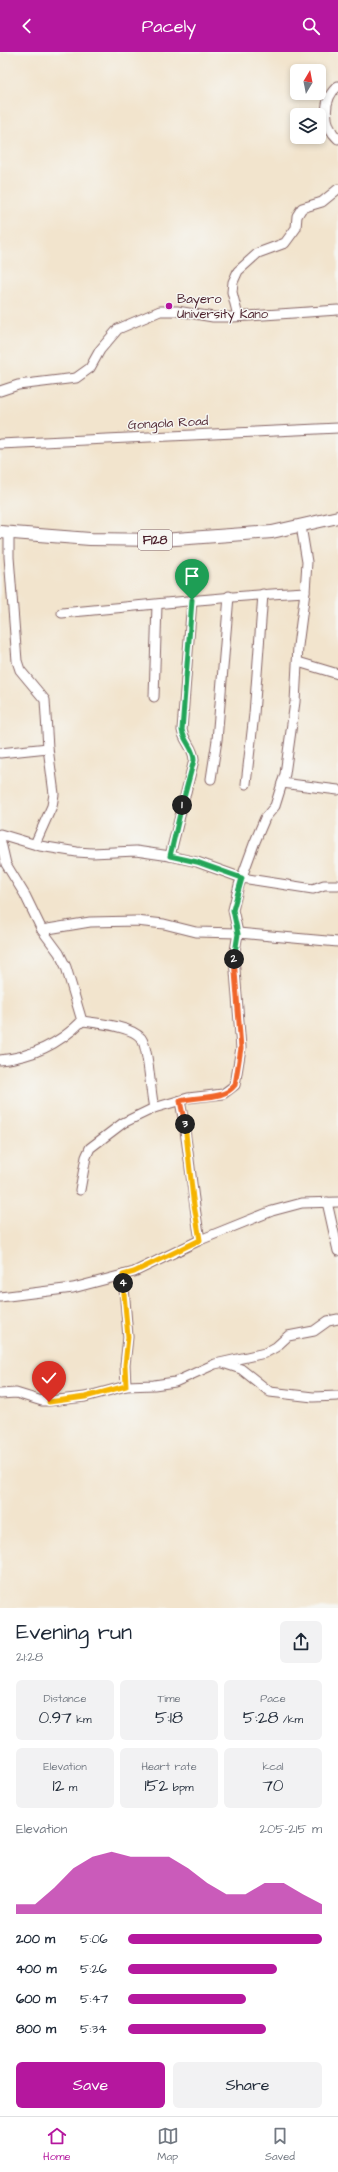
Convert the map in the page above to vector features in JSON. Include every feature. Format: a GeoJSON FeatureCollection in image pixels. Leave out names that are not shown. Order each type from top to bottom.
{"type":"FeatureCollection","features":[{"type":"Feature","properties":{"kind":"main road","name":"F128"},"geometry":{"type":"LineString","coordinates":[[5,533],[74,539],[162,540],[272,532],[338,517]]}},
{"type":"Feature","properties":{"kind":"main road","name":"F128"},"geometry":{"type":"LineString","coordinates":[[306,525],[338,526]]}},
{"type":"Feature","properties":{"kind":"street"},"geometry":{"type":"LineString","coordinates":[[338,86],[330,97],[326,108],[326,118],[330,129],[338,139]]}},
{"type":"Feature","properties":{"kind":"street"},"geometry":{"type":"LineString","coordinates":[[238,316],[232,292],[233,282],[238,271],[258,252],[285,244],[296,228],[298,213],[302,208],[322,202],[338,189]]}},
{"type":"Feature","properties":{"kind":"street"},"geometry":{"type":"LineString","coordinates":[[0,391],[24,384],[76,378],[90,368],[100,350],[118,329],[160,310],[172,310],[213,317],[338,310]]}},
{"type":"Feature","properties":{"kind":"street","name":"Gongola Road"},"geometry":{"type":"LineString","coordinates":[[0,444],[338,428]]}},
{"type":"Feature","properties":{"kind":"street"},"geometry":{"type":"LineString","coordinates":[[80,1190],[86,1157],[90,1148],[122,1123],[154,1108],[188,1098],[223,1094],[235,1085],[241,1048],[234,958],[238,934],[233,910],[242,878],[265,818],[275,806],[282,783],[290,742],[298,662],[298,646],[305,592],[307,562],[306,525]]}},
{"type":"Feature","properties":{"kind":"street"},"geometry":{"type":"LineString","coordinates":[[5,533],[13,592],[17,661],[20,670],[45,700],[48,748],[54,794],[52,806],[35,844]]}},
{"type":"Feature","properties":{"kind":"street"},"geometry":{"type":"LineString","coordinates":[[62,613],[157,605],[229,596],[305,592]]}},
{"type":"Feature","properties":{"kind":"street"},"geometry":{"type":"LineString","coordinates":[[246,784],[255,699],[263,594]]}},
{"type":"Feature","properties":{"kind":"street"},"geometry":{"type":"LineString","coordinates":[[211,779],[218,725],[229,596]]}},
{"type":"Feature","properties":{"kind":"street"},"geometry":{"type":"LineString","coordinates":[[170,856],[194,760],[194,753],[185,740],[182,730],[192,600]]}},
{"type":"Feature","properties":{"kind":"street"},"geometry":{"type":"LineString","coordinates":[[154,697],[157,605]]}},
{"type":"Feature","properties":{"kind":"street"},"geometry":{"type":"LineString","coordinates":[[298,662],[338,674]]}},
{"type":"Feature","properties":{"kind":"street"},"geometry":{"type":"LineString","coordinates":[[0,753],[48,748]]}},
{"type":"Feature","properties":{"kind":"street"},"geometry":{"type":"LineString","coordinates":[[282,783],[338,790]]}},
{"type":"Feature","properties":{"kind":"street"},"geometry":{"type":"LineString","coordinates":[[0,834],[35,844],[92,854],[136,851],[170,856],[197,862],[242,878],[313,889],[324,885],[338,885]]}},
{"type":"Feature","properties":{"kind":"street"},"geometry":{"type":"LineString","coordinates":[[0,838],[6,864],[25,895],[42,930],[59,953],[66,967],[82,1021]]}},
{"type":"Feature","properties":{"kind":"street"},"geometry":{"type":"LineString","coordinates":[[42,930],[90,922],[136,921],[164,924],[196,932],[338,942]]}},
{"type":"Feature","properties":{"kind":"street"},"geometry":{"type":"LineString","coordinates":[[0,1060],[20,1057],[42,1050],[59,1041],[82,1021],[100,1023],[131,1031],[142,1038],[148,1061],[149,1080],[154,1108]]}},
{"type":"Feature","properties":{"kind":"street"},"geometry":{"type":"LineString","coordinates":[[180,1101],[186,1130],[193,1199],[200,1240]]}},
{"type":"Feature","properties":{"kind":"street"},"geometry":{"type":"LineString","coordinates":[[327,1202],[338,1251]]}},
{"type":"Feature","properties":{"kind":"street"},"geometry":{"type":"LineString","coordinates":[[0,1297],[73,1288],[134,1272],[200,1240],[288,1205],[338,1202]]}},
{"type":"Feature","properties":{"kind":"street"},"geometry":{"type":"LineString","coordinates":[[123,1275],[128,1337],[125,1365],[126,1386]]}},
{"type":"Feature","properties":{"kind":"street"},"geometry":{"type":"LineString","coordinates":[[0,1394],[16,1393],[42,1402],[49,1402],[85,1397],[126,1386],[154,1385],[175,1382],[216,1364],[265,1353],[288,1336],[314,1331],[328,1321],[338,1319]]}},
{"type":"Feature","properties":{"kind":"street"},"geometry":{"type":"LineString","coordinates":[[223,1363],[241,1369],[270,1392],[313,1397],[338,1396]]}},
{"type":"Feature","properties":{"kind":"place","name":"Bayero University Kano"},"geometry":{"type":"Point","coordinates":[169,306]}},
{"type":"Feature","properties":{"kind":"route"},"geometry":{"type":"LineString","coordinates":[[49,1402],[85,1397],[126,1386],[125,1365],[128,1337],[123,1275],[134,1272],[200,1240],[193,1199],[186,1130],[180,1101],[188,1098],[227,1093],[235,1085],[238,1073],[241,1048],[234,958],[238,934],[233,910],[242,878],[197,862],[170,856],[194,760],[194,753],[182,735],[192,600]]}}]}
